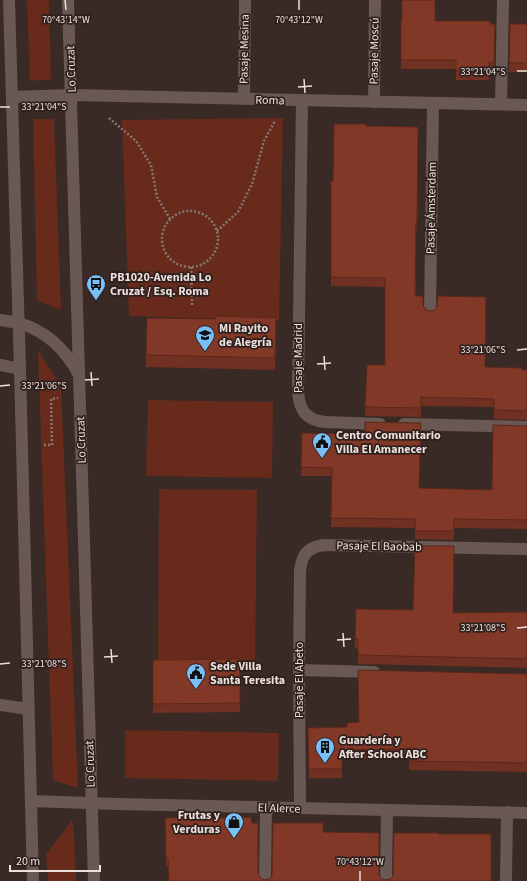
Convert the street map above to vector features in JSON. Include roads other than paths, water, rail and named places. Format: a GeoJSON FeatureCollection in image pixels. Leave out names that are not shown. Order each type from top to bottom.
{"type":"FeatureCollection","features":[{"type":"Feature","properties":{"kind":"street"},"geometry":{"type":"LineString","coordinates":[[9,0],[34,881]]}},
{"type":"Feature","properties":{"kind":"street","name":"Lo Cruzat"},"geometry":{"type":"LineString","coordinates":[[68,0],[94,881]]}},
{"type":"Feature","properties":{"kind":"street","name":"Pasaje Mesina"},"geometry":{"type":"LineString","coordinates":[[244,99],[246,0]]}},
{"type":"Feature","properties":{"kind":"street","name":"Pasaje Moscú"},"geometry":{"type":"LineString","coordinates":[[374,102],[375,0]]}},
{"type":"Feature","properties":{"kind":"street"},"geometry":{"type":"LineString","coordinates":[[501,104],[503,0]]}},
{"type":"Feature","properties":{"kind":"street","name":"Roma"},"geometry":{"type":"LineString","coordinates":[[12,97],[72,95],[527,105]]}},
{"type":"Feature","properties":{"kind":"street","name":"Pasaje Madrid"},"geometry":{"type":"LineString","coordinates":[[302,100],[298,391],[300,407],[310,418],[324,422],[527,427]]}},
{"type":"Feature","properties":{"kind":"street","name":"Pasaje Ámsterdam"},"geometry":{"type":"LineString","coordinates":[[430,312],[432,103]]}},
{"type":"Feature","properties":{"kind":"street"},"geometry":{"type":"LineString","coordinates":[[0,320],[19,324],[36,330],[52,341],[64,351],[73,363],[80,377]]}},
{"type":"Feature","properties":{"kind":"street"},"geometry":{"type":"LineString","coordinates":[[0,365],[20,369]]}},
{"type":"Feature","properties":{"kind":"street","name":"Pasaje El Baobab"},"geometry":{"type":"LineString","coordinates":[[306,553],[314,547],[323,545],[527,549]]}},
{"type":"Feature","properties":{"kind":"street","name":"Pasaje El Abeto"},"geometry":{"type":"LineString","coordinates":[[300,808],[300,571],[301,561],[306,553]]}},
{"type":"Feature","properties":{"kind":"street"},"geometry":{"type":"LineString","coordinates":[[299,670],[386,672]]}},
{"type":"Feature","properties":{"kind":"street"},"geometry":{"type":"LineString","coordinates":[[0,705],[29,710]]}},
{"type":"Feature","properties":{"kind":"street","name":"El Alerce"},"geometry":{"type":"LineString","coordinates":[[31,801],[527,813]]}},
{"type":"Feature","properties":{"kind":"street"},"geometry":{"type":"LineString","coordinates":[[266,807],[266,881]]}},
{"type":"Feature","properties":{"kind":"street"},"geometry":{"type":"LineString","coordinates":[[386,881],[387,810]]}},
{"type":"Feature","properties":{"kind":"street"},"geometry":{"type":"LineString","coordinates":[[506,812],[506,881]]}},
{"type":"Feature","properties":{"kind":"place","name":"PB1020-Avenida Lo Cruzat / Esq. Roma"},"geometry":{"type":"Point","coordinates":[96,301]}},
{"type":"Feature","properties":{"kind":"place","name":"Mi Rayito de Alegría"},"geometry":{"type":"Point","coordinates":[205,352]}},
{"type":"Feature","properties":{"kind":"place","name":"Centro Comunitario Villa El Amanecer"},"geometry":{"type":"Point","coordinates":[322,459]}},
{"type":"Feature","properties":{"kind":"place","name":"Sede Villa Santa Teresita"},"geometry":{"type":"Point","coordinates":[196,690]}},
{"type":"Feature","properties":{"kind":"place","name":"Guardería y After School ABC"},"geometry":{"type":"Point","coordinates":[325,764]}},
{"type":"Feature","properties":{"kind":"place","name":"Frutas y Verduras"},"geometry":{"type":"Point","coordinates":[234,839]}}]}
